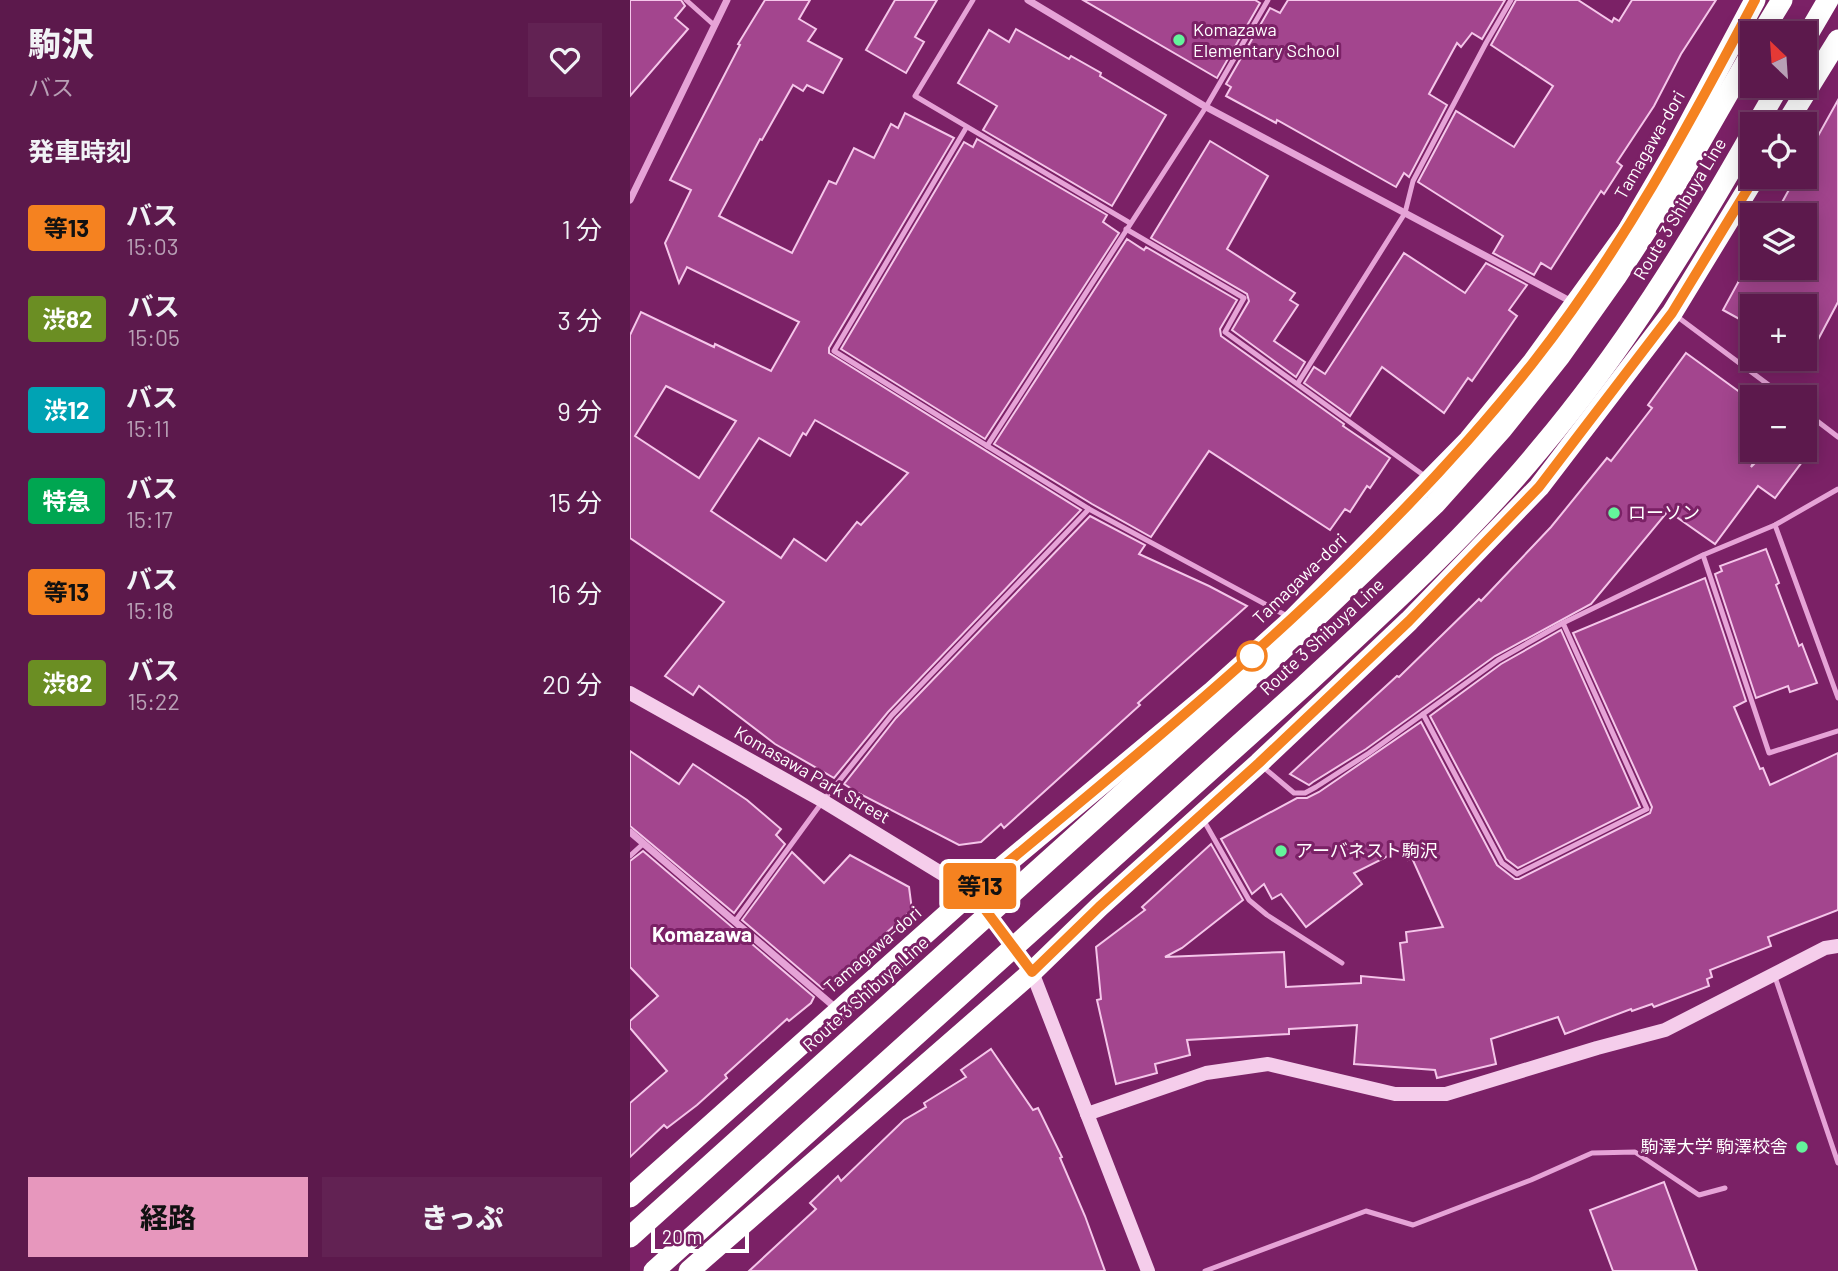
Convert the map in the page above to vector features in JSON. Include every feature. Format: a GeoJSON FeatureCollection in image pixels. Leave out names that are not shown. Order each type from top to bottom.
{"type":"FeatureCollection","features":[{"type":"Feature","properties":{"kind":"highway","name":"Tamagawa-dori"},"geometry":{"type":"LineString","coordinates":[[630,1197],[972,892],[1213,691],[1293,619],[1469,440],[1533,362],[1626,232],[1675,150],[1755,0]]}},
{"type":"Feature","properties":{"kind":"highway"},"geometry":{"type":"LineString","coordinates":[[1769,21],[1782,0]]}},
{"type":"Feature","properties":{"kind":"highway"},"geometry":{"type":"LineString","coordinates":[[1816,21],[1828,0]]}},
{"type":"Feature","properties":{"kind":"highway"},"geometry":{"type":"LineString","coordinates":[[1793,112],[1838,40]]}},
{"type":"Feature","properties":{"kind":"highway","name":"Route 3 Shibuya Line"},"geometry":{"type":"LineString","coordinates":[[630,1237],[1280,652],[1435,504],[1502,429],[1616,277],[1672,191],[1740,73]]}},
{"type":"Feature","properties":{"kind":"highway","name":"Route 3 Shibuya Line"},"geometry":{"type":"LineString","coordinates":[[654,1271],[1304,685],[1384,612],[1465,532],[1540,449],[1604,367],[1663,283],[1740,153]]}},
{"type":"Feature","properties":{"kind":"highway"},"geometry":{"type":"LineString","coordinates":[[689,1271],[1032,972],[1409,621],[1539,487],[1672,313],[1748,189]]}},
{"type":"Feature","properties":{"kind":"street"},"geometry":{"type":"LineString","coordinates":[[630,200],[727,0]]}},
{"type":"Feature","properties":{"kind":"street"},"geometry":{"type":"LineString","coordinates":[[1028,0],[1206,107],[1575,304]]}},
{"type":"Feature","properties":{"kind":"street","name":"Komasawa Park Street"},"geometry":{"type":"LineString","coordinates":[[630,693],[823,801],[972,892]]}},
{"type":"Feature","properties":{"kind":"street"},"geometry":{"type":"LineString","coordinates":[[630,832],[839,1010]]}},
{"type":"Feature","properties":{"kind":"street"},"geometry":{"type":"LineString","coordinates":[[972,892],[1032,972],[1148,1271]]}},
{"type":"Feature","properties":{"kind":"street"},"geometry":{"type":"LineString","coordinates":[[1087,1114],[1206,1073],[1268,1064],[1395,1094],[1446,1094],[1665,1030],[1773,973],[1825,948],[1838,946]]}},
{"type":"Feature","properties":{"kind":"lane"},"geometry":{"type":"LineString","coordinates":[[686,0],[715,25]]}},
{"type":"Feature","properties":{"kind":"lane"},"geometry":{"type":"LineString","coordinates":[[973,0],[915,96],[1244,298],[1225,332],[1431,480]]}},
{"type":"Feature","properties":{"kind":"lane"},"geometry":{"type":"LineString","coordinates":[[987,446],[1206,107],[1268,0]]}},
{"type":"Feature","properties":{"kind":"lane"},"geometry":{"type":"LineString","coordinates":[[1298,383],[1405,213],[1413,181],[1511,0]]}},
{"type":"Feature","properties":{"kind":"lane"},"geometry":{"type":"LineString","coordinates":[[967,128],[834,351],[1090,509],[1293,619]]}},
{"type":"Feature","properties":{"kind":"lane"},"geometry":{"type":"LineString","coordinates":[[1672,313],[1769,385]]}},
{"type":"Feature","properties":{"kind":"lane"},"geometry":{"type":"LineString","coordinates":[[1817,421],[1838,436]]}},
{"type":"Feature","properties":{"kind":"lane"},"geometry":{"type":"LineString","coordinates":[[1259,763],[1294,793],[1304,793],[1369,753],[1498,660],[1563,623],[1703,555],[1775,525],[1838,489]]}},
{"type":"Feature","properties":{"kind":"lane"},"geometry":{"type":"LineString","coordinates":[[736,920],[823,801],[892,715],[1090,509]]}},
{"type":"Feature","properties":{"kind":"lane"},"geometry":{"type":"LineString","coordinates":[[1775,525],[1838,698]]}},
{"type":"Feature","properties":{"kind":"lane"},"geometry":{"type":"LineString","coordinates":[[1703,555],[1769,753],[1838,731]]}},
{"type":"Feature","properties":{"kind":"lane"},"geometry":{"type":"LineString","coordinates":[[1423,714],[1502,863],[1517,874],[1647,809],[1563,623]]}},
{"type":"Feature","properties":{"kind":"lane"},"geometry":{"type":"LineString","coordinates":[[1200,816],[1249,900],[1267,915],[1342,963]]}},
{"type":"Feature","properties":{"kind":"lane"},"geometry":{"type":"LineString","coordinates":[[630,856],[644,843]]}},
{"type":"Feature","properties":{"kind":"lane"},"geometry":{"type":"LineString","coordinates":[[1773,973],[1838,1163]]}},
{"type":"Feature","properties":{"kind":"lane"},"geometry":{"type":"LineString","coordinates":[[1205,1271],[1366,1211],[1413,1225],[1531,1180],[1592,1153],[1635,1152],[1699,1195],[1725,1188]]}},
{"type":"Feature","properties":{"kind":"building"},"geometry":{"type":"Polygon","coordinates":[[[630,0],[681,0],[685,6],[675,18],[688,29],[630,96],[630,0]]]}},
{"type":"Feature","properties":{"kind":"building"},"geometry":{"type":"Polygon","coordinates":[[[765,0],[810,0],[799,19],[816,29],[808,41],[842,59],[823,93],[807,85],[803,91],[793,85],[762,140],[760,139],[719,216],[792,253],[829,181],[836,184],[854,148],[874,158],[891,124],[898,128],[905,113],[954,138],[829,348],[829,353],[1081,510],[888,712],[834,778],[775,744],[699,686],[693,695],[665,676],[724,602],[630,538],[630,335],[641,312],[771,371],[799,322],[687,267],[679,283],[665,243],[691,190],[670,180],[740,45],[738,44],[765,0]],[[666,386],[635,436],[699,478],[736,421],[666,386]],[[815,420],[806,435],[803,433],[790,456],[759,438],[711,511],[781,558],[794,539],[826,561],[857,522],[861,525],[908,473],[815,420]]]}},
{"type":"Feature","properties":{"kind":"building"},"geometry":{"type":"Polygon","coordinates":[[[895,0],[937,0],[915,37],[924,42],[906,73],[866,50],[895,0]]]}},
{"type":"Feature","properties":{"kind":"building","name":"Komazawa Elementary School"},"geometry":{"type":"Polygon","coordinates":[[[1083,0],[1255,0],[1260,3],[1217,78],[1083,0]]]}},
{"type":"Feature","properties":{"kind":"building"},"geometry":{"type":"Polygon","coordinates":[[[1288,0],[1505,0],[1482,39],[1472,33],[1461,47],[1457,43],[1429,94],[1447,105],[1409,177],[1404,173],[1396,187],[1277,120],[1276,123],[1226,96],[1231,87],[1226,84],[1270,8],[1280,13],[1288,0]]]}},
{"type":"Feature","properties":{"kind":"building"},"geometry":{"type":"Polygon","coordinates":[[[1516,0],[1578,0],[1612,22],[1614,18],[1619,21],[1632,0],[1716,0],[1681,54],[1654,106],[1617,162],[1622,166],[1604,194],[1601,191],[1551,269],[1541,263],[1534,275],[1493,253],[1503,236],[1418,182],[1456,111],[1514,147],[1553,86],[1491,45],[1516,0]]]}},
{"type":"Feature","properties":{"kind":"building"},"geometry":{"type":"Polygon","coordinates":[[[1016,29],[1069,59],[1071,56],[1101,73],[1100,76],[1166,115],[1112,206],[983,130],[997,106],[958,83],[989,30],[1009,42],[1016,29]]]}},
{"type":"Feature","properties":{"kind":"building"},"geometry":{"type":"Polygon","coordinates":[[[1838,100],[1838,302],[1817,342],[1817,294],[1740,294],[1740,319],[1723,310],[1740,279],[1817,280],[1817,203],[1782,203],[1789,189],[1817,189],[1817,138],[1838,100]]]}},
{"type":"Feature","properties":{"kind":"building"},"geometry":{"type":"Polygon","coordinates":[[[977,139],[1107,215],[1103,222],[1119,233],[985,439],[841,349],[964,142],[973,147],[977,139]]]}},
{"type":"Feature","properties":{"kind":"building"},"geometry":{"type":"Polygon","coordinates":[[[1210,141],[1268,176],[1227,249],[1295,293],[1290,300],[1298,305],[1274,341],[1305,362],[1296,377],[1232,330],[1249,301],[1247,294],[1151,238],[1210,141]]]}},
{"type":"Feature","properties":{"kind":"building"},"geometry":{"type":"Polygon","coordinates":[[[1127,239],[1144,250],[1146,247],[1237,300],[1220,329],[1221,336],[1390,458],[1350,512],[1345,509],[1330,530],[1209,451],[1151,537],[994,444],[1127,239]]]}},
{"type":"Feature","properties":{"kind":"building"},"geometry":{"type":"Polygon","coordinates":[[[1404,253],[1465,293],[1486,263],[1527,285],[1509,310],[1517,316],[1472,381],[1468,378],[1444,413],[1382,367],[1350,416],[1304,383],[1314,367],[1325,374],[1404,253]]]}},
{"type":"Feature","properties":{"kind":"building"},"geometry":{"type":"Polygon","coordinates":[[[1686,353],[1740,392],[1740,462],[1754,462],[1751,467],[1756,462],[1802,462],[1775,498],[1758,486],[1715,544],[1668,511],[1591,604],[1495,656],[1366,749],[1309,785],[1290,774],[1399,677],[1479,599],[1481,601],[1551,527],[1607,458],[1611,461],[1652,408],[1648,405],[1686,353]]]}},
{"type":"Feature","properties":{"kind":"building"},"geometry":{"type":"Polygon","coordinates":[[[1090,516],[1145,545],[1139,554],[1247,606],[1004,828],[1001,824],[981,842],[959,845],[844,784],[896,718],[1090,516]]]}},
{"type":"Feature","properties":{"kind":"building"},"geometry":{"type":"Polygon","coordinates":[[[1766,549],[1779,583],[1776,585],[1799,646],[1802,644],[1817,683],[1790,692],[1788,686],[1756,698],[1715,574],[1722,571],[1720,566],[1766,549]]]}},
{"type":"Feature","properties":{"kind":"building"},"geometry":{"type":"Polygon","coordinates":[[[1705,578],[1746,701],[1734,707],[1760,769],[1763,768],[1770,785],[1838,753],[1838,910],[1768,937],[1771,946],[1710,970],[1712,977],[1707,979],[1709,986],[1654,1007],[1652,1004],[1632,1011],[1631,1009],[1565,1034],[1558,1017],[1491,1039],[1496,1064],[1437,1078],[1435,1070],[1354,1064],[1357,1025],[1289,1029],[1289,1034],[1187,1040],[1190,1055],[1155,1064],[1157,1073],[1116,1084],[1097,1000],[1101,999],[1096,947],[1145,910],[1142,907],[1211,844],[1243,900],[1182,948],[1165,957],[1284,952],[1286,987],[1361,983],[1361,976],[1404,980],[1400,943],[1407,942],[1406,932],[1443,927],[1412,858],[1408,860],[1402,849],[1354,873],[1362,884],[1306,927],[1281,894],[1272,899],[1264,884],[1252,894],[1221,839],[1297,798],[1307,798],[1319,792],[1421,722],[1497,865],[1515,879],[1650,813],[1652,807],[1573,633],[1705,578]]]}},
{"type":"Feature","properties":{"kind":"building"},"geometry":{"type":"Polygon","coordinates":[[[1561,630],[1640,807],[1518,868],[1506,859],[1430,716],[1501,664],[1561,630]]]}},
{"type":"Feature","properties":{"kind":"building"},"geometry":{"type":"Polygon","coordinates":[[[630,751],[679,784],[693,764],[747,800],[781,829],[776,835],[785,844],[734,913],[630,826],[630,751]]]}},
{"type":"Feature","properties":{"kind":"building"},"geometry":{"type":"Polygon","coordinates":[[[643,851],[814,997],[811,1003],[789,1021],[787,1019],[725,1075],[727,1078],[697,1105],[667,1128],[664,1125],[630,1157],[630,1103],[667,1071],[630,1028],[630,1021],[658,996],[630,967],[630,861],[643,851]]]}},
{"type":"Feature","properties":{"kind":"building"},"geometry":{"type":"Polygon","coordinates":[[[792,852],[824,883],[850,855],[909,887],[912,910],[823,989],[742,920],[792,852]]]}},
{"type":"Feature","properties":{"kind":"building"},"geometry":{"type":"Polygon","coordinates":[[[991,1049],[1033,1110],[1038,1108],[1062,1157],[1060,1158],[1105,1271],[749,1271],[816,1209],[810,1203],[838,1176],[841,1181],[904,1120],[926,1107],[924,1103],[966,1077],[961,1070],[991,1049]]]}},
{"type":"Feature","properties":{"kind":"building"},"geometry":{"type":"Polygon","coordinates":[[[1664,1182],[1697,1271],[1613,1271],[1590,1210],[1664,1182]]]}},
{"type":"Feature","properties":{"kind":"bus line","name":"等13"},"geometry":{"type":"LineString","coordinates":[[1748,189],[1672,313],[1539,487],[1409,621],[1032,972],[972,892],[1213,691],[1293,619],[1469,440],[1533,362],[1626,232],[1675,150],[1755,0]]}},
{"type":"Feature","properties":{"kind":"place","name":"Komazawa Elementary School"},"geometry":{"type":"Point","coordinates":[1179,40]}},
{"type":"Feature","properties":{"kind":"place","name":"ローソン"},"geometry":{"type":"Point","coordinates":[1614,513]}},
{"type":"Feature","properties":{"kind":"place","name":"アーバネスト駒沢"},"geometry":{"type":"Point","coordinates":[1281,851]}},
{"type":"Feature","properties":{"kind":"place","name":"駒澤大学 駒澤校舎"},"geometry":{"type":"Point","coordinates":[1802,1147]}},
{"type":"Feature","properties":{"kind":"district","name":"Komazawa"},"geometry":{"type":"Point","coordinates":[702,935]}}]}
